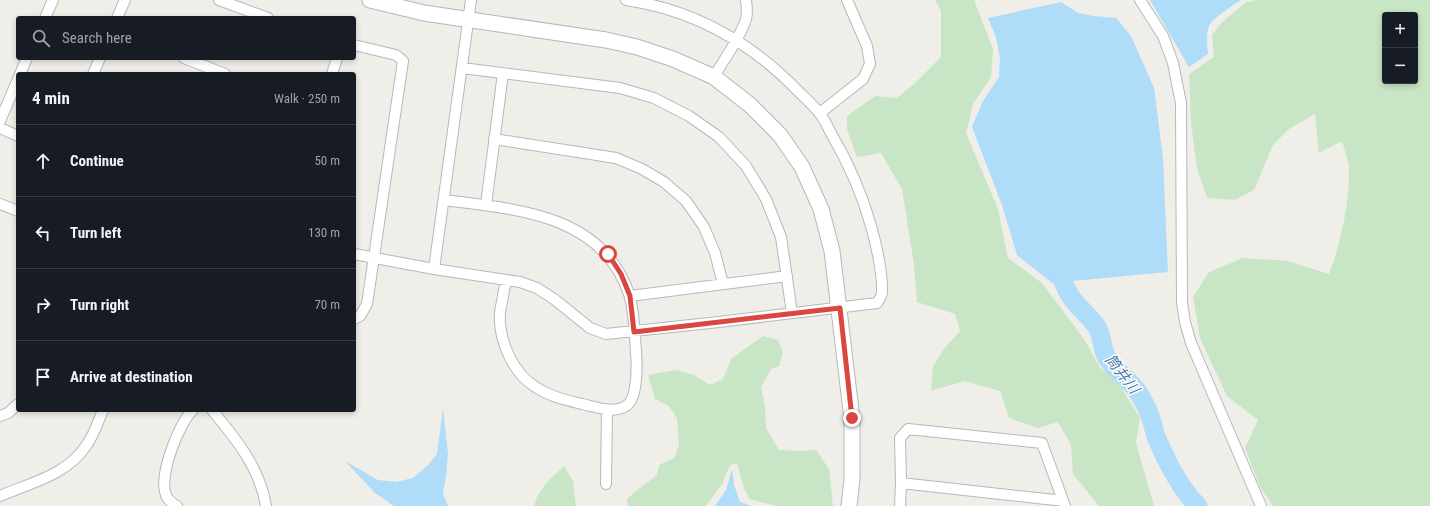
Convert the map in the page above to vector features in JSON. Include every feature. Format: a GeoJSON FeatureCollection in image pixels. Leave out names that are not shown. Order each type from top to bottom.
{"type":"FeatureCollection","features":[{"type":"Feature","properties":{"kind":"street"},"geometry":{"type":"LineString","coordinates":[[46,16],[53,0]]}},
{"type":"Feature","properties":{"kind":"street"},"geometry":{"type":"LineString","coordinates":[[118,16],[125,0]]}},
{"type":"Feature","properties":{"kind":"street"},"geometry":{"type":"LineString","coordinates":[[219,0],[263,16]]}},
{"type":"Feature","properties":{"kind":"street"},"geometry":{"type":"LineString","coordinates":[[370,0],[424,13],[606,40],[637,47],[714,77],[750,104],[780,135],[802,167],[821,209],[832,251],[852,418],[852,479],[850,506]]}},
{"type":"Feature","properties":{"kind":"street"},"geometry":{"type":"LineString","coordinates":[[434,269],[471,0]]}},
{"type":"Feature","properties":{"kind":"street"},"geometry":{"type":"LineString","coordinates":[[356,254],[434,269],[520,282],[537,288],[554,299],[590,328],[606,334],[877,303],[882,294],[882,286],[873,234],[864,200],[843,154],[820,113],[782,74],[737,39],[708,24],[679,12],[641,2],[626,0]]}},
{"type":"Feature","properties":{"kind":"street"},"geometry":{"type":"LineString","coordinates":[[714,77],[746,21],[746,0]]}},
{"type":"Feature","properties":{"kind":"street"},"geometry":{"type":"LineString","coordinates":[[820,113],[863,79],[870,64],[867,46],[847,0]]}},
{"type":"Feature","properties":{"kind":"street"},"geometry":{"type":"LineString","coordinates":[[1140,0],[1163,36],[1173,63],[1181,103],[1182,303],[1185,322],[1191,343],[1261,506]]}},
{"type":"Feature","properties":{"kind":"street"},"geometry":{"type":"LineString","coordinates":[[356,45],[396,55],[403,61],[367,304],[360,316],[356,318]]}},
{"type":"Feature","properties":{"kind":"street"},"geometry":{"type":"LineString","coordinates":[[21,72],[26,60]]}},
{"type":"Feature","properties":{"kind":"street"},"geometry":{"type":"LineString","coordinates":[[94,72],[99,60]]}},
{"type":"Feature","properties":{"kind":"street"},"geometry":{"type":"LineString","coordinates":[[189,60],[220,72]]}},
{"type":"Feature","properties":{"kind":"street"},"geometry":{"type":"LineString","coordinates":[[333,72],[336,60]]}},
{"type":"Feature","properties":{"kind":"street"},"geometry":{"type":"LineString","coordinates":[[462,68],[620,88],[654,98],[689,116],[719,137],[746,166],[766,199],[781,237],[792,313]]}},
{"type":"Feature","properties":{"kind":"street"},"geometry":{"type":"LineString","coordinates":[[486,205],[503,73]]}},
{"type":"Feature","properties":{"kind":"street"},"geometry":{"type":"LineString","coordinates":[[0,121],[16,84]]}},
{"type":"Feature","properties":{"kind":"street"},"geometry":{"type":"LineString","coordinates":[[0,128],[16,135]]}},
{"type":"Feature","properties":{"kind":"street"},"geometry":{"type":"LineString","coordinates":[[494,139],[616,158],[642,168],[664,182],[686,201],[704,227],[715,253],[723,284]]}},
{"type":"Feature","properties":{"kind":"street"},"geometry":{"type":"LineString","coordinates":[[444,200],[486,205],[534,214],[558,222],[588,238],[608,254],[621,274],[630,296],[637,364],[633,399],[627,406],[618,410],[607,410],[556,398],[536,388],[520,373],[508,355],[502,334],[500,314],[506,280]]}},
{"type":"Feature","properties":{"kind":"street"},"geometry":{"type":"LineString","coordinates":[[0,204],[16,210]]}},
{"type":"Feature","properties":{"kind":"street"},"geometry":{"type":"LineString","coordinates":[[630,296],[787,276]]}},
{"type":"Feature","properties":{"kind":"street"},"geometry":{"type":"LineString","coordinates":[[0,416],[8,413],[16,406]]}},
{"type":"Feature","properties":{"kind":"street"},"geometry":{"type":"LineString","coordinates":[[606,484],[607,410]]}},
{"type":"Feature","properties":{"kind":"street"},"geometry":{"type":"LineString","coordinates":[[0,496],[53,475],[72,462],[86,447],[102,412]]}},
{"type":"Feature","properties":{"kind":"street"},"geometry":{"type":"LineString","coordinates":[[177,506],[166,495],[164,481],[166,467],[179,430],[191,412]]}},
{"type":"Feature","properties":{"kind":"street"},"geometry":{"type":"LineString","coordinates":[[214,412],[242,448],[257,474],[264,494],[266,506]]}},
{"type":"Feature","properties":{"kind":"street"},"geometry":{"type":"LineString","coordinates":[[900,506],[900,438],[908,429],[1042,443],[1064,502]]}},
{"type":"Feature","properties":{"kind":"street"},"geometry":{"type":"LineString","coordinates":[[901,483],[1064,502]]}},
{"type":"Feature","properties":{"kind":"green space"},"geometry":{"type":"Polygon","coordinates":[[[935,0],[974,0],[993,49],[991,77],[973,104],[966,133],[998,209],[1008,258],[1042,283],[1084,339],[1100,368],[1117,381],[1140,418],[1136,443],[1154,506],[1099,506],[1073,474],[1071,445],[1058,422],[1038,428],[1009,418],[1000,391],[964,381],[931,391],[933,367],[943,350],[960,331],[955,314],[917,302],[914,265],[902,189],[881,153],[857,157],[847,129],[847,116],[875,96],[897,98],[913,85],[941,57],[941,11],[935,0]]]}},
{"type":"Feature","properties":{"kind":"green space"},"geometry":{"type":"Polygon","coordinates":[[[1256,0],[1430,0],[1430,506],[1273,506],[1260,487],[1245,448],[1258,420],[1227,396],[1200,338],[1193,297],[1209,272],[1243,258],[1288,261],[1329,274],[1337,250],[1346,209],[1349,168],[1342,141],[1319,153],[1315,114],[1289,129],[1273,145],[1254,190],[1235,200],[1207,198],[1197,168],[1191,123],[1189,74],[1214,57],[1212,35],[1221,23],[1245,3],[1256,0]]]}},
{"type":"Feature","properties":{"kind":"green space"},"geometry":{"type":"Polygon","coordinates":[[[763,336],[778,340],[783,352],[779,366],[771,369],[761,387],[765,406],[766,428],[779,450],[816,450],[829,469],[833,506],[776,506],[749,499],[744,488],[737,463],[730,465],[722,484],[706,506],[628,506],[627,499],[657,475],[659,465],[674,458],[679,446],[677,418],[669,406],[655,399],[648,375],[676,370],[694,375],[710,385],[723,379],[732,358],[763,336]]]}},
{"type":"Feature","properties":{"kind":"green space"},"geometry":{"type":"Polygon","coordinates":[[[564,466],[573,481],[576,506],[534,506],[542,488],[564,466]]]}},
{"type":"Feature","properties":{"kind":"water"},"geometry":{"type":"Polygon","coordinates":[[[1150,0],[1241,0],[1211,23],[1207,33],[1208,54],[1189,67],[1150,0]]]}},
{"type":"Feature","properties":{"kind":"water"},"geometry":{"type":"Polygon","coordinates":[[[1061,2],[1078,13],[1116,18],[1131,36],[1154,88],[1163,158],[1168,272],[1052,283],[1017,255],[1002,205],[972,127],[983,101],[999,77],[1000,59],[996,37],[988,18],[1061,2]]]}},
{"type":"Feature","properties":{"kind":"water"},"geometry":{"type":"Polygon","coordinates":[[[443,408],[448,454],[443,494],[448,506],[394,506],[375,493],[345,461],[378,480],[396,482],[413,478],[427,466],[437,454],[443,408]]]}},
{"type":"Feature","properties":{"kind":"water"},"geometry":{"type":"Polygon","coordinates":[[[732,469],[734,485],[740,502],[752,506],[715,506],[726,490],[732,469]]]}},
{"type":"Feature","properties":{"kind":"waterway","name":"筒井川"},"geometry":{"type":"LineString","coordinates":[[1064,257],[1062,277],[1067,291],[1097,327],[1105,354],[1110,363],[1138,392],[1148,410],[1157,439],[1170,466],[1185,492],[1198,506]]}},
{"type":"Feature","properties":{"kind":"route"},"geometry":{"type":"LineString","coordinates":[[608,254],[621,274],[630,296],[634,332],[840,308],[852,418]]}}]}
